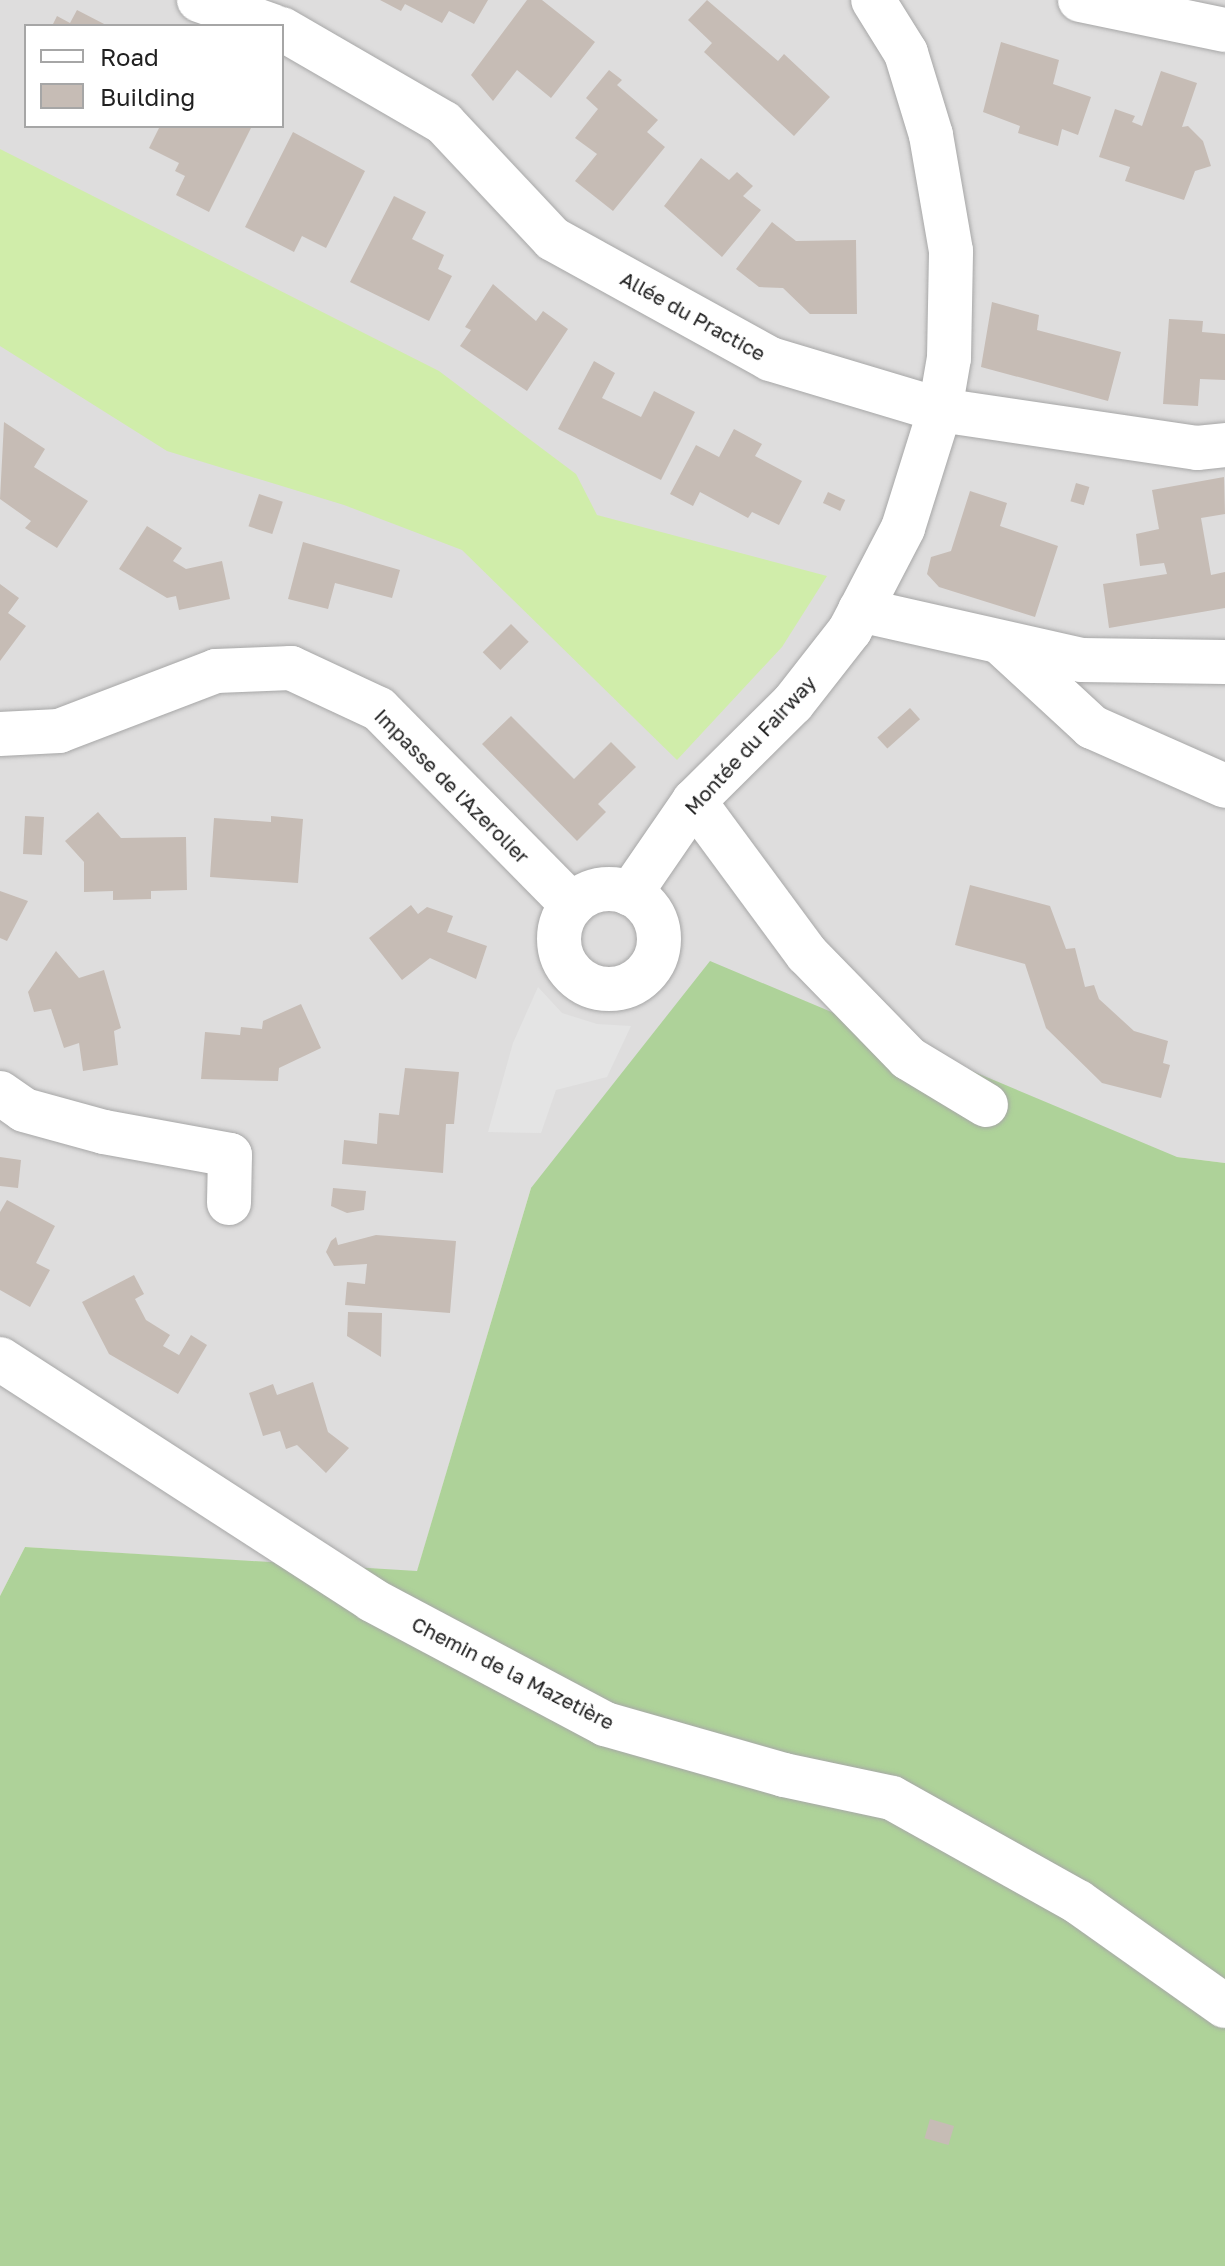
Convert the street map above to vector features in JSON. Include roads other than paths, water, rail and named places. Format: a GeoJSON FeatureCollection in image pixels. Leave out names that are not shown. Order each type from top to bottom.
{"type":"FeatureCollection","features":[{"type":"Feature","properties":{"kind":"street"},"geometry":{"type":"LineString","coordinates":[[199,0],[267,24]]}},
{"type":"Feature","properties":{"kind":"street","name":"Montée du Fairway"},"geometry":{"type":"LineString","coordinates":[[630,894],[694,801],[793,703],[860,610],[903,528],[940,410],[949,358],[951,251],[931,135],[906,53],[873,0]]}},
{"type":"Feature","properties":{"kind":"street"},"geometry":{"type":"LineString","coordinates":[[1080,0],[1225,30]]}},
{"type":"Feature","properties":{"kind":"street","name":"Allée du Practice"},"geometry":{"type":"LineString","coordinates":[[284,30],[444,123],[553,239],[770,359],[940,410],[1197,448],[1225,445]]}},
{"type":"Feature","properties":{"kind":"street"},"geometry":{"type":"LineString","coordinates":[[860,610],[1081,660],[1219,670]]}},
{"type":"Feature","properties":{"kind":"street"},"geometry":{"type":"LineString","coordinates":[[1001,643],[1092,727],[1225,786]]}},
{"type":"Feature","properties":{"kind":"street","name":"Impasse de l'Azerolier"},"geometry":{"type":"LineString","coordinates":[[0,734],[59,731],[216,671],[291,668],[379,709],[572,905]]}},
{"type":"Feature","properties":{"kind":"street"},"geometry":{"type":"LineString","coordinates":[[694,801],[817,964],[908,1058],[986,1105]]}},
{"type":"Feature","properties":{"kind":"street"},"geometry":{"type":"LineString","coordinates":[[599,890],[630,894],[654,917],[658,949],[641,977],[610,989],[579,979],[564,959],[558,935],[572,905],[599,890]]}},
{"type":"Feature","properties":{"kind":"street"},"geometry":{"type":"LineString","coordinates":[[0,1093],[24,1110],[104,1132],[230,1155],[229,1203]]}},
{"type":"Feature","properties":{"kind":"street","name":"Chemin de la Mazetière"},"geometry":{"type":"LineString","coordinates":[[0,1359],[372,1600],[605,1724],[784,1775],[892,1798],[1078,1902],[1225,2006]]}}]}
